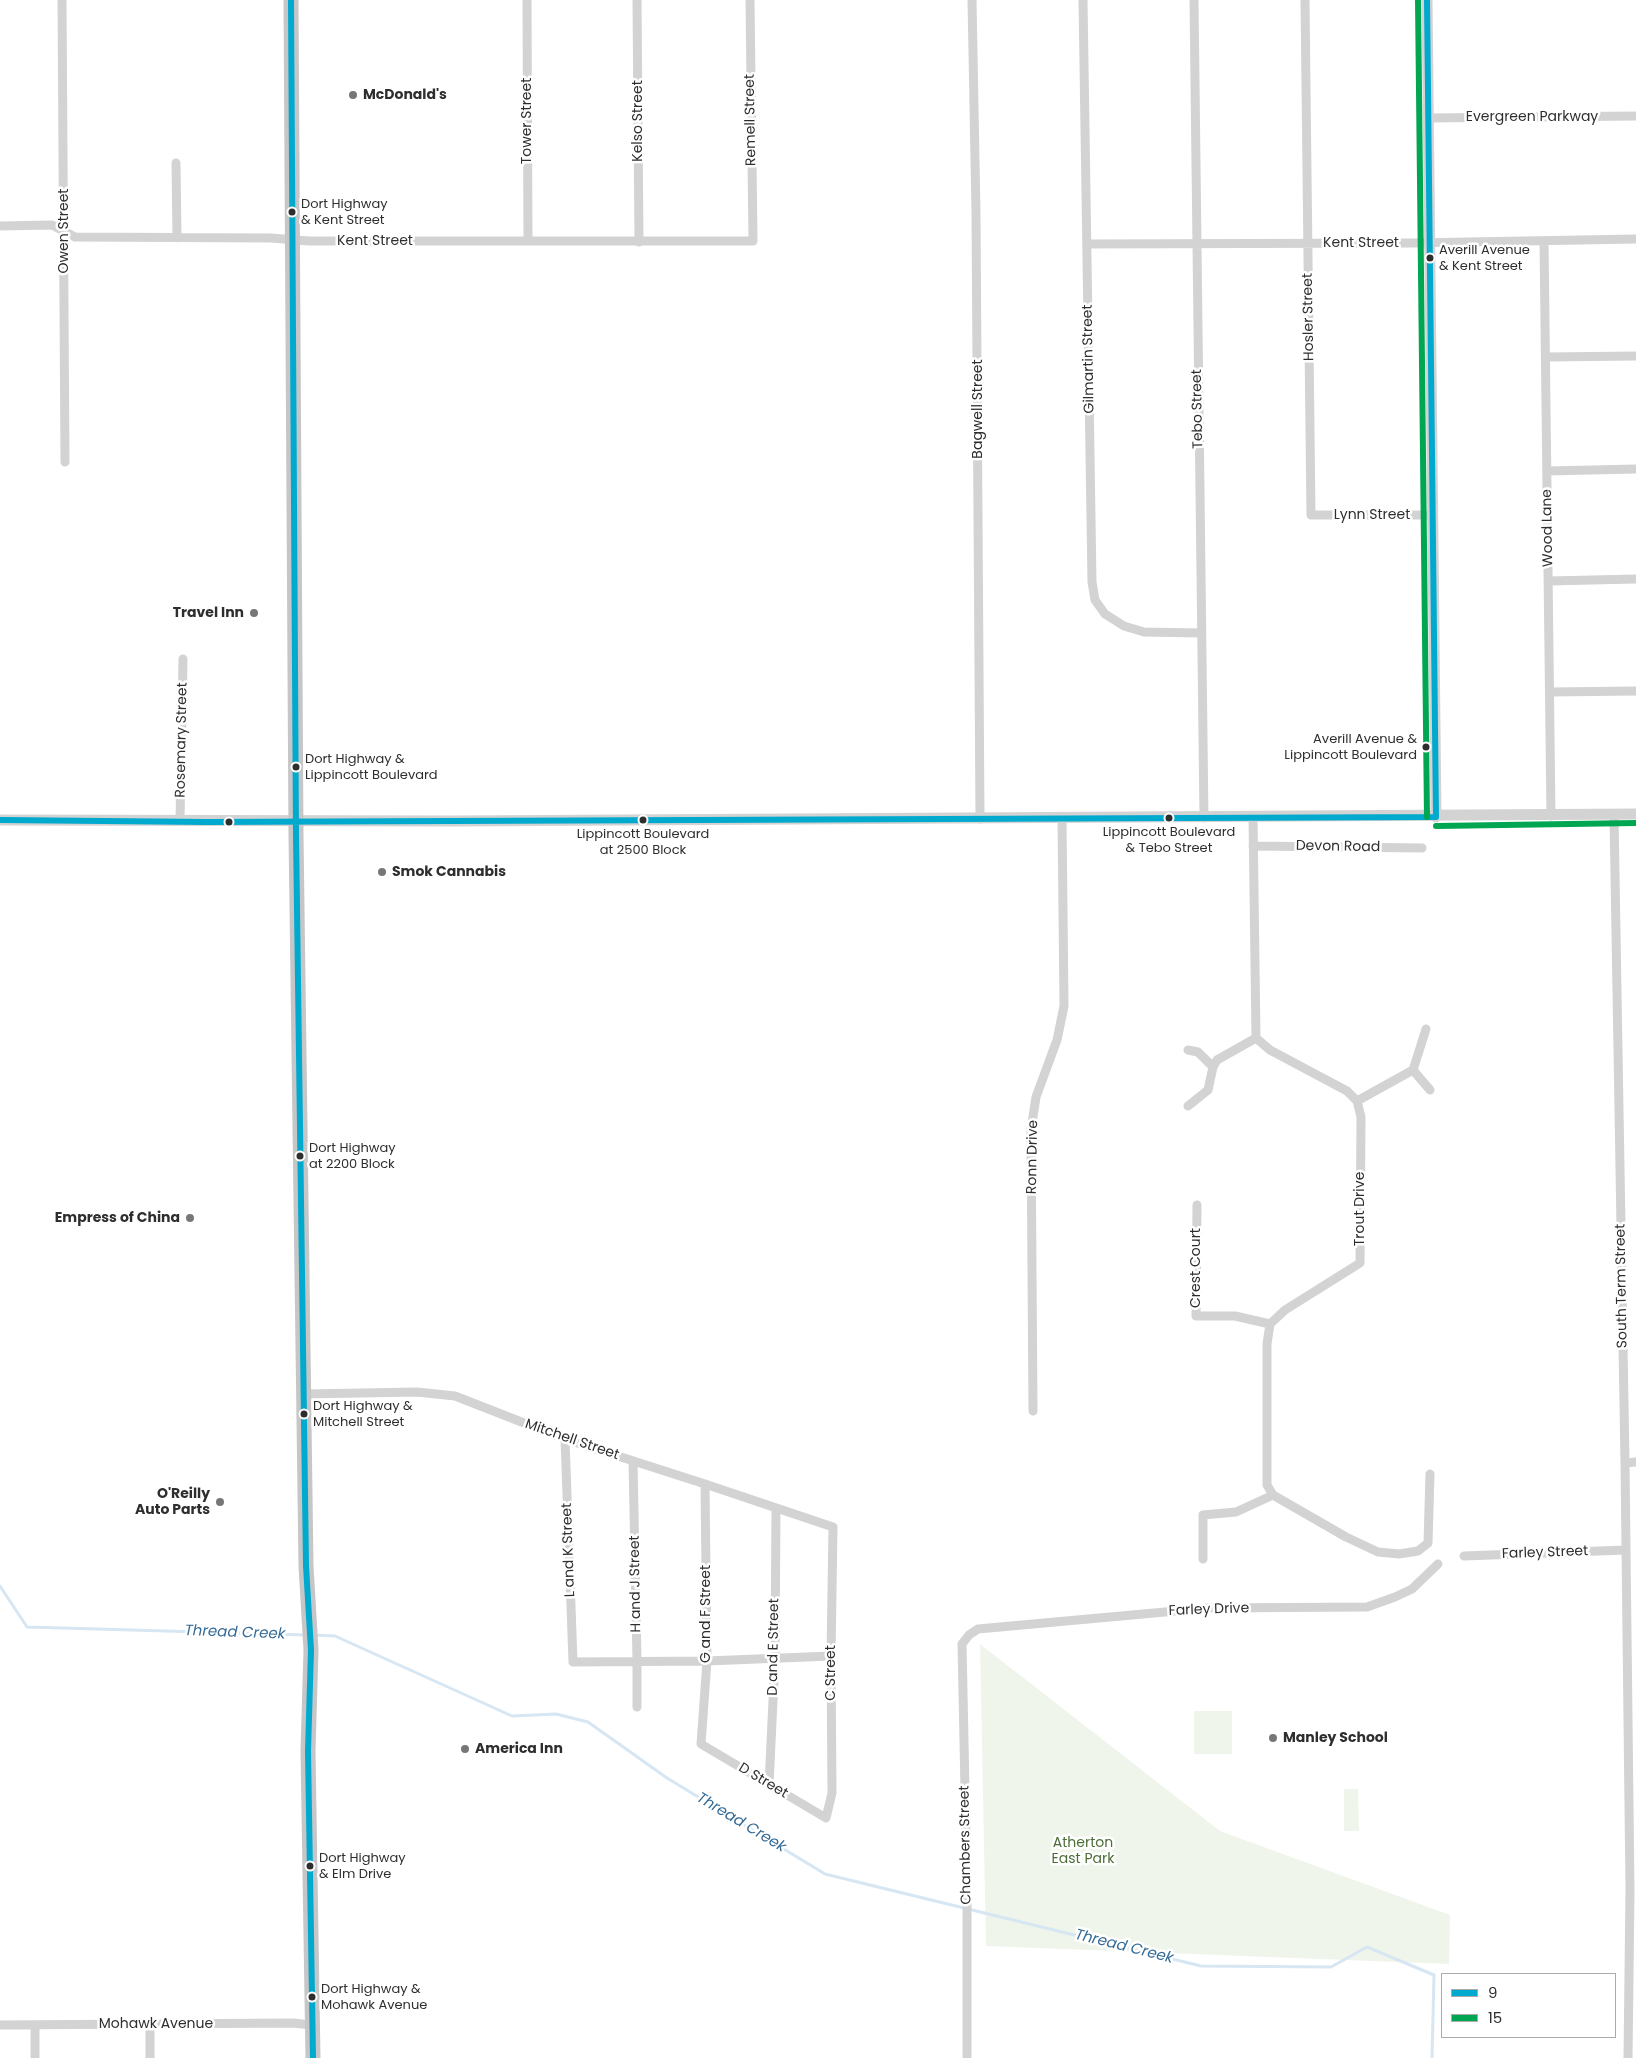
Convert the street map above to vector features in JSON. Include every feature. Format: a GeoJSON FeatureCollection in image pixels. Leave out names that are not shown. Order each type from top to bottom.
{"type":"FeatureCollection","features":[{"type":"Feature","properties":{"kind":"main road"},"geometry":{"type":"LineString","coordinates":[[291,0],[296,821],[306,1566],[311,1650],[308,1751],[313,2058]]}},
{"type":"Feature","properties":{"kind":"street","name":"Owen Street"},"geometry":{"type":"LineString","coordinates":[[62,0],[65,462]]}},
{"type":"Feature","properties":{"kind":"street","name":"Tower Street"},"geometry":{"type":"LineString","coordinates":[[527,0],[528,241]]}},
{"type":"Feature","properties":{"kind":"street","name":"Kelso Street"},"geometry":{"type":"LineString","coordinates":[[637,0],[638,242]]}},
{"type":"Feature","properties":{"kind":"street","name":"Remell Street"},"geometry":{"type":"LineString","coordinates":[[750,0],[753,241]]}},
{"type":"Feature","properties":{"kind":"street","name":"Bagwell Street"},"geometry":{"type":"LineString","coordinates":[[972,0],[976,222],[980,818]]}},
{"type":"Feature","properties":{"kind":"street","name":"Gilmartin Street"},"geometry":{"type":"LineString","coordinates":[[1083,0],[1092,582],[1094,600],[1104,614],[1124,626],[1144,632],[1201,633]]}},
{"type":"Feature","properties":{"kind":"street","name":"Tebo Street"},"geometry":{"type":"LineString","coordinates":[[1194,0],[1204,818]]}},
{"type":"Feature","properties":{"kind":"street","name":"Hosler Street"},"geometry":{"type":"LineString","coordinates":[[1305,0],[1311,515]]}},
{"type":"Feature","properties":{"kind":"street"},"geometry":{"type":"LineString","coordinates":[[1427,0],[1436,817]]}},
{"type":"Feature","properties":{"kind":"street","name":"Evergreen Parkway"},"geometry":{"type":"LineString","coordinates":[[1428,118],[1636,116]]}},
{"type":"Feature","properties":{"kind":"street"},"geometry":{"type":"LineString","coordinates":[[176,163],[177,238]]}},
{"type":"Feature","properties":{"kind":"street","name":"Kent Street"},"geometry":{"type":"LineString","coordinates":[[0,226],[52,225],[75,237],[271,238],[292,240],[753,241]]}},
{"type":"Feature","properties":{"kind":"street","name":"Kent Street"},"geometry":{"type":"LineString","coordinates":[[1087,244],[1308,244],[1636,240]]}},
{"type":"Feature","properties":{"kind":"street","name":"Wood Lane"},"geometry":{"type":"LineString","coordinates":[[1544,241],[1551,816]]}},
{"type":"Feature","properties":{"kind":"street"},"geometry":{"type":"LineString","coordinates":[[1546,357],[1636,356]]}},
{"type":"Feature","properties":{"kind":"street"},"geometry":{"type":"LineString","coordinates":[[1547,471],[1636,469]]}},
{"type":"Feature","properties":{"kind":"street","name":"Lynn Street"},"geometry":{"type":"LineString","coordinates":[[1311,515],[1432,515]]}},
{"type":"Feature","properties":{"kind":"street"},"geometry":{"type":"LineString","coordinates":[[1548,580],[1636,579]]}},
{"type":"Feature","properties":{"kind":"street","name":"Rosemary Street"},"geometry":{"type":"LineString","coordinates":[[180,821],[183,659]]}},
{"type":"Feature","properties":{"kind":"street"},"geometry":{"type":"LineString","coordinates":[[1550,692],[1636,690]]}},
{"type":"Feature","properties":{"kind":"street"},"geometry":{"type":"LineString","coordinates":[[0,820],[1253,818],[1636,814]]}},
{"type":"Feature","properties":{"kind":"street","name":"South Term Street"},"geometry":{"type":"LineString","coordinates":[[1614,815],[1630,1890],[1628,2058]]}},
{"type":"Feature","properties":{"kind":"street","name":"Ronn Drive"},"geometry":{"type":"LineString","coordinates":[[1033,1411],[1031,1130],[1036,1097],[1057,1040],[1064,1006],[1062,818]]}},
{"type":"Feature","properties":{"kind":"street"},"geometry":{"type":"LineString","coordinates":[[1253,818],[1256,1038],[1270,1050],[1346,1092],[1357,1101],[1413,1070],[1426,1029]]}},
{"type":"Feature","properties":{"kind":"street","name":"Devon Road"},"geometry":{"type":"LineString","coordinates":[[1253,846],[1422,848]]}},
{"type":"Feature","properties":{"kind":"street"},"geometry":{"type":"LineString","coordinates":[[1188,1106],[1208,1090],[1215,1064],[1256,1038]]}},
{"type":"Feature","properties":{"kind":"street"},"geometry":{"type":"LineString","coordinates":[[1188,1050],[1198,1052],[1215,1064]]}},
{"type":"Feature","properties":{"kind":"street"},"geometry":{"type":"LineString","coordinates":[[1413,1070],[1430,1090]]}},
{"type":"Feature","properties":{"kind":"street","name":"Trout Drive"},"geometry":{"type":"LineString","coordinates":[[1270,1324],[1285,1310],[1360,1263],[1361,1117],[1357,1101]]}},
{"type":"Feature","properties":{"kind":"street","name":"Crest Court"},"geometry":{"type":"LineString","coordinates":[[1197,1205],[1196,1316],[1235,1316],[1270,1324]]}},
{"type":"Feature","properties":{"kind":"street"},"geometry":{"type":"LineString","coordinates":[[1270,1324],[1266,1344],[1267,1485],[1273,1495],[1346,1537],[1378,1552],[1399,1554],[1418,1551],[1428,1543],[1430,1474]]}},
{"type":"Feature","properties":{"kind":"street","name":"Mitchell Street"},"geometry":{"type":"LineString","coordinates":[[304,1394],[417,1392],[455,1396],[565,1439],[834,1527]]}},
{"type":"Feature","properties":{"kind":"street","name":"L and K Street"},"geometry":{"type":"LineString","coordinates":[[565,1439],[572,1662],[637,1660]]}},
{"type":"Feature","properties":{"kind":"street","name":"H and J Street"},"geometry":{"type":"LineString","coordinates":[[633,1461],[637,1707]]}},
{"type":"Feature","properties":{"kind":"street"},"geometry":{"type":"LineString","coordinates":[[1625,1463],[1636,1462]]}},
{"type":"Feature","properties":{"kind":"street","name":"G and F Street"},"geometry":{"type":"LineString","coordinates":[[701,1744],[707,1661],[705,1484]]}},
{"type":"Feature","properties":{"kind":"street"},"geometry":{"type":"LineString","coordinates":[[1203,1559],[1203,1515],[1236,1512],[1273,1495]]}},
{"type":"Feature","properties":{"kind":"street","name":"D and E Street"},"geometry":{"type":"LineString","coordinates":[[770,1785],[776,1658],[776,1508]]}},
{"type":"Feature","properties":{"kind":"street","name":"C Street"},"geometry":{"type":"LineString","coordinates":[[826,1818],[832,1793],[831,1656],[834,1527]]}},
{"type":"Feature","properties":{"kind":"street","name":"Farley Street"},"geometry":{"type":"LineString","coordinates":[[1464,1556],[1626,1550]]}},
{"type":"Feature","properties":{"kind":"street","name":"Farley Drive"},"geometry":{"type":"LineString","coordinates":[[969,1635],[978,1629],[1209,1608],[1367,1607],[1412,1589],[1438,1564]]}},
{"type":"Feature","properties":{"kind":"street","name":"Chambers Street"},"geometry":{"type":"LineString","coordinates":[[967,2058],[967,1888],[962,1644],[969,1635]]}},
{"type":"Feature","properties":{"kind":"street"},"geometry":{"type":"LineString","coordinates":[[637,1660],[707,1661],[831,1656]]}},
{"type":"Feature","properties":{"kind":"street","name":"D Street"},"geometry":{"type":"LineString","coordinates":[[701,1744],[826,1818]]}},
{"type":"Feature","properties":{"kind":"street","name":"Mohawk Avenue"},"geometry":{"type":"LineString","coordinates":[[0,2025],[293,2023],[312,2025]]}},
{"type":"Feature","properties":{"kind":"street"},"geometry":{"type":"LineString","coordinates":[[35,2025],[35,2058]]}},
{"type":"Feature","properties":{"kind":"street"},"geometry":{"type":"LineString","coordinates":[[150,2025],[150,2058]]}},
{"type":"Feature","properties":{"kind":"green space","name":"Atherton East Park"},"geometry":{"type":"Polygon","coordinates":[[[980,1644],[1220,1831],[1450,1915],[1449,1964],[986,1946],[980,1644]]]}},
{"type":"Feature","properties":{"kind":"green space"},"geometry":{"type":"Polygon","coordinates":[[[1194,1711],[1232,1711],[1232,1754],[1194,1754],[1194,1711]]]}},
{"type":"Feature","properties":{"kind":"green space"},"geometry":{"type":"Polygon","coordinates":[[[1344,1789],[1358,1789],[1359,1831],[1344,1831],[1344,1789]]]}},
{"type":"Feature","properties":{"kind":"waterway","name":"Thread Creek"},"geometry":{"type":"LineString","coordinates":[[0,1586],[27,1627],[305,1635]]}},
{"type":"Feature","properties":{"kind":"waterway","name":"Thread Creek"},"geometry":{"type":"LineString","coordinates":[[313,1635],[335,1636],[512,1716],[556,1714],[588,1722],[667,1778],[825,1874],[1201,1966],[1331,1967],[1367,1947],[1434,1975],[1432,2058]]}},
{"type":"Feature","properties":{"kind":"transit line","name":"9"},"geometry":{"type":"LineString","coordinates":[[291,0],[296,835],[306,1566],[311,1650],[308,1751],[313,2058]]}},
{"type":"Feature","properties":{"kind":"transit line","name":"15"},"geometry":{"type":"LineString","coordinates":[[1418,0],[1427,817]]}},
{"type":"Feature","properties":{"kind":"transit line","name":"9"},"geometry":{"type":"LineString","coordinates":[[1427,0],[1436,817]]}},
{"type":"Feature","properties":{"kind":"transit line","name":"9"},"geometry":{"type":"LineString","coordinates":[[0,820],[207,822],[1436,817]]}},
{"type":"Feature","properties":{"kind":"transit line","name":"15"},"geometry":{"type":"LineString","coordinates":[[1436,826],[1636,823]]}},
{"type":"Feature","properties":{"kind":"place","name":"McDonald's"},"geometry":{"type":"Point","coordinates":[353,95]}},
{"type":"Feature","properties":{"kind":"place","name":"Dort Highway & Kent Street"},"geometry":{"type":"Point","coordinates":[292,212]}},
{"type":"Feature","properties":{"kind":"place","name":"Averill Avenue & Kent Street"},"geometry":{"type":"Point","coordinates":[1430,258]}},
{"type":"Feature","properties":{"kind":"place","name":"Travel Inn"},"geometry":{"type":"Point","coordinates":[254,613]}},
{"type":"Feature","properties":{"kind":"place","name":"Averill Avenue & Lippincott Boulevard"},"geometry":{"type":"Point","coordinates":[1426,747]}},
{"type":"Feature","properties":{"kind":"place","name":"Dort Highway & Lippincott Boulevard"},"geometry":{"type":"Point","coordinates":[296,767]}},
{"type":"Feature","properties":{"kind":"place","name":"Lippincott Boulevard & Tebo Street"},"geometry":{"type":"Point","coordinates":[1169,818]}},
{"type":"Feature","properties":{"kind":"place","name":"Lippincott Boulevard at 2500 Block"},"geometry":{"type":"Point","coordinates":[643,820]}},
{"type":"Feature","properties":{"kind":"place","name":"Smok Cannabis"},"geometry":{"type":"Point","coordinates":[382,872]}},
{"type":"Feature","properties":{"kind":"place","name":"Dort Highway at 2200 Block"},"geometry":{"type":"Point","coordinates":[300,1156]}},
{"type":"Feature","properties":{"kind":"place","name":"Empress of China"},"geometry":{"type":"Point","coordinates":[190,1218]}},
{"type":"Feature","properties":{"kind":"place","name":"Dort Highway & Mitchell Street"},"geometry":{"type":"Point","coordinates":[304,1414]}},
{"type":"Feature","properties":{"kind":"place","name":"O'Reilly Auto Parts"},"geometry":{"type":"Point","coordinates":[220,1502]}},
{"type":"Feature","properties":{"kind":"place","name":"Manley School"},"geometry":{"type":"Point","coordinates":[1273,1738]}},
{"type":"Feature","properties":{"kind":"place","name":"America Inn"},"geometry":{"type":"Point","coordinates":[465,1749]}},
{"type":"Feature","properties":{"kind":"place","name":"Dort Highway & Elm Drive"},"geometry":{"type":"Point","coordinates":[310,1866]}},
{"type":"Feature","properties":{"kind":"place","name":"Dort Highway & Mohawk Avenue"},"geometry":{"type":"Point","coordinates":[312,1997]}}]}
